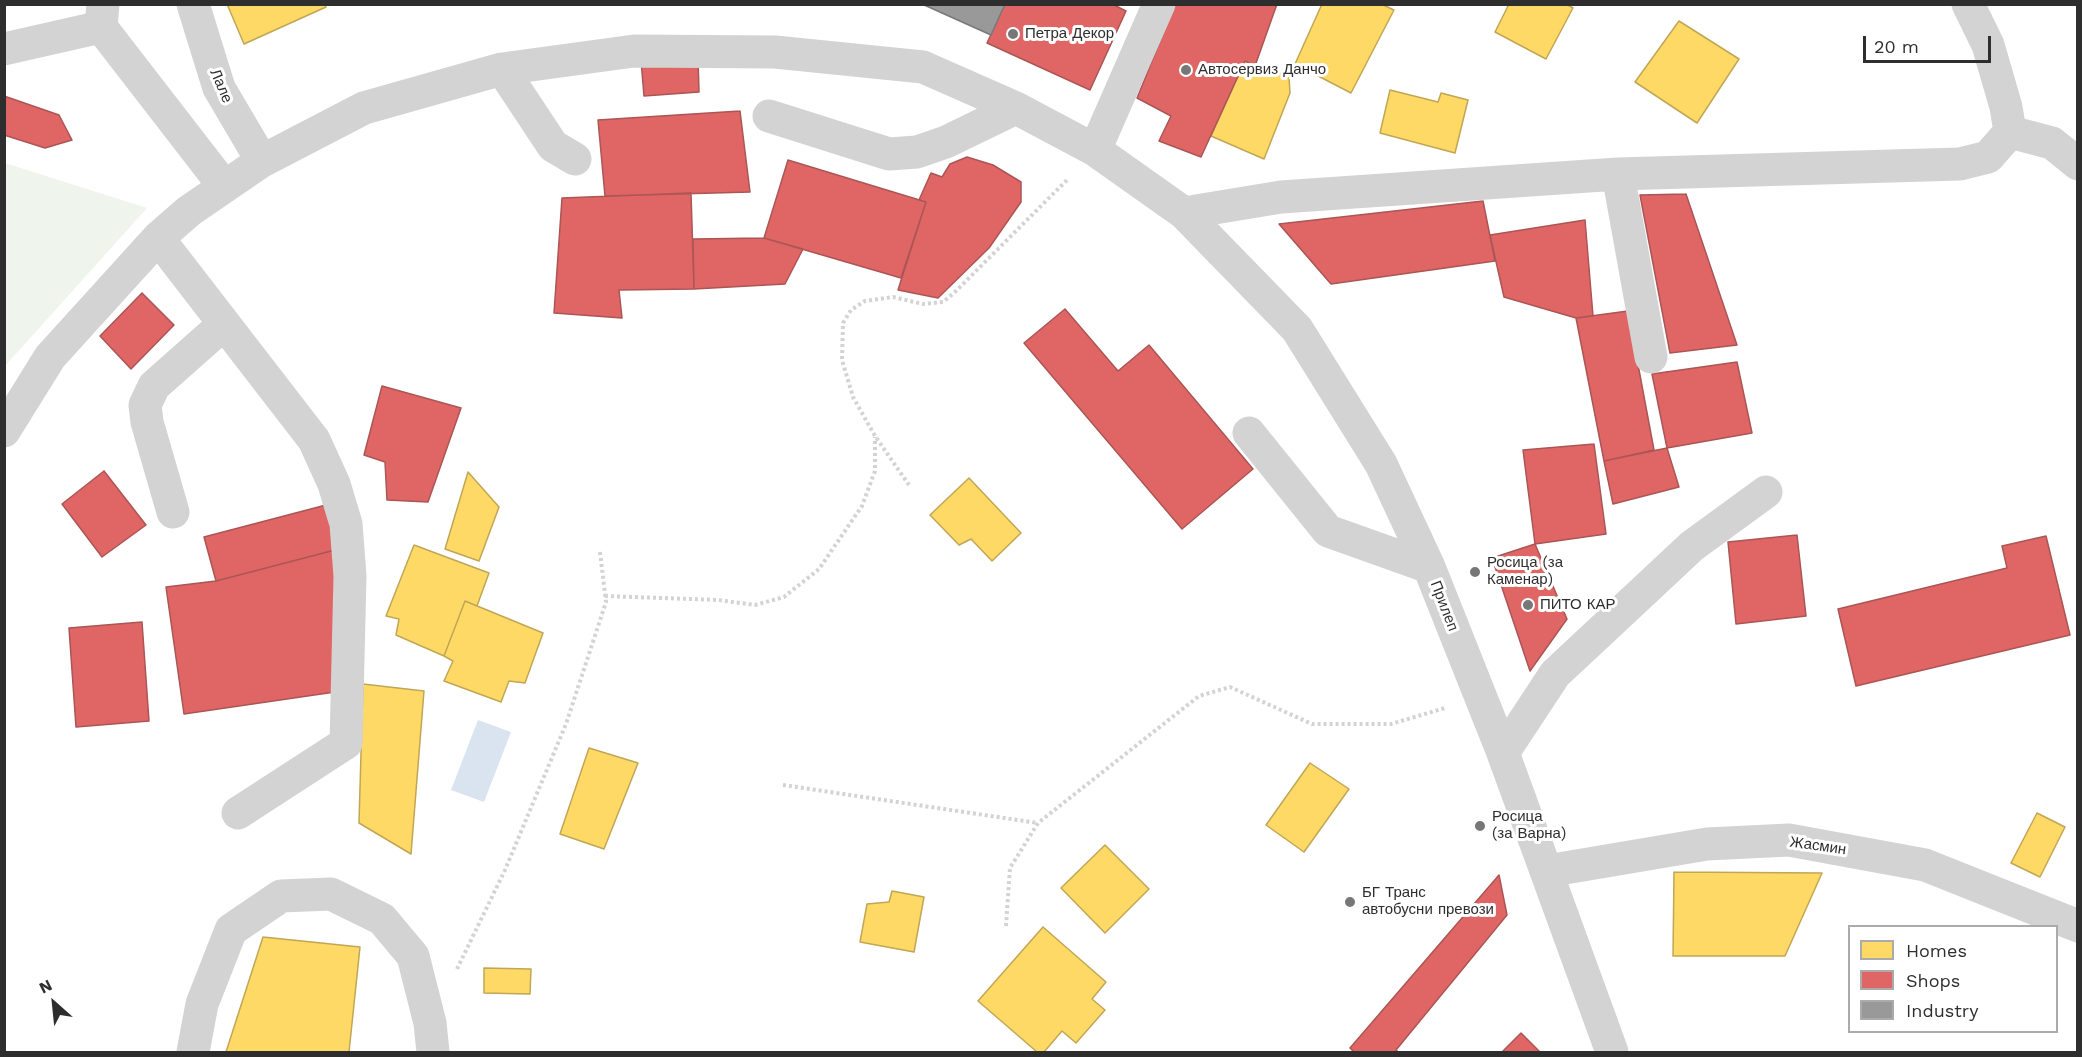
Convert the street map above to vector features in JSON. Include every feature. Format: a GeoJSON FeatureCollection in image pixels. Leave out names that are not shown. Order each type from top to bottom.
{"type":"FeatureCollection","features":[{"type":"Feature","properties":{"kind":"street","name":"Лале"},"geometry":{"type":"LineString","coordinates":[[193,4],[219,88],[261,161]]}},
{"type":"Feature","properties":{"kind":"street"},"geometry":{"type":"LineString","coordinates":[[1095,150],[1159,4]]}},
{"type":"Feature","properties":{"kind":"street"},"geometry":{"type":"LineString","coordinates":[[1968,4],[1988,45],[2006,107],[2010,132]]}},
{"type":"Feature","properties":{"kind":"street"},"geometry":{"type":"LineString","coordinates":[[4,49],[102,16],[224,186]]}},
{"type":"Feature","properties":{"kind":"street","name":"Прилеп"},"geometry":{"type":"LineString","coordinates":[[4,431],[50,357],[158,238],[189,210],[261,161],[364,108],[502,69],[634,51],[775,52],[922,67],[1016,108],[1095,150],[1184,213],[1297,329],[1381,464],[1429,567],[1503,753],[1612,1053]]}},
{"type":"Feature","properties":{"kind":"street"},"geometry":{"type":"LineString","coordinates":[[502,69],[553,146],[574,159]]}},
{"type":"Feature","properties":{"kind":"street"},"geometry":{"type":"LineString","coordinates":[[769,116],[888,154],[917,152],[946,142],[1016,108]]}},
{"type":"Feature","properties":{"kind":"street"},"geometry":{"type":"LineString","coordinates":[[2010,132],[2052,143],[2078,164]]}},
{"type":"Feature","properties":{"kind":"street"},"geometry":{"type":"LineString","coordinates":[[1184,213],[1281,196],[1618,174],[1960,164],[1988,157],[2010,132]]}},
{"type":"Feature","properties":{"kind":"street"},"geometry":{"type":"LineString","coordinates":[[1618,174],[1651,357]]}},
{"type":"Feature","properties":{"kind":"street"},"geometry":{"type":"LineString","coordinates":[[158,238],[314,440],[334,484],[346,524],[350,576],[346,743],[238,813]]}},
{"type":"Feature","properties":{"kind":"street"},"geometry":{"type":"LineString","coordinates":[[173,512],[147,422],[146,405],[154,386],[224,324]]}},
{"type":"Feature","properties":{"kind":"street"},"geometry":{"type":"LineString","coordinates":[[1249,433],[1328,531],[1429,567]]}},
{"type":"Feature","properties":{"kind":"street"},"geometry":{"type":"LineString","coordinates":[[1503,753],[1555,674],[1692,546],[1766,492]]}},
{"type":"Feature","properties":{"kind":"street","name":"Жасмин"},"geometry":{"type":"LineString","coordinates":[[1547,871],[1707,844],[1789,840],[1925,865],[2078,926]]}},
{"type":"Feature","properties":{"kind":"street"},"geometry":{"type":"LineString","coordinates":[[193,1053],[202,1004],[231,930],[281,896],[331,894],[382,919],[413,956],[431,1038]]}},
{"type":"Feature","properties":{"kind":"path"},"geometry":{"type":"LineString","coordinates":[[909,485],[875,436],[853,398],[842,360],[843,323],[851,310],[865,301],[893,297],[923,304],[943,302],[1001,247],[1095,150]]}},
{"type":"Feature","properties":{"kind":"path"},"geometry":{"type":"LineString","coordinates":[[605,596],[718,600],[756,605],[784,597],[819,569],[862,506],[875,471],[875,436]]}},
{"type":"Feature","properties":{"kind":"path"},"geometry":{"type":"LineString","coordinates":[[431,1038],[506,870],[566,724],[606,602],[600,552]]}},
{"type":"Feature","properties":{"kind":"path"},"geometry":{"type":"LineString","coordinates":[[1006,926],[1010,868],[1038,824],[1199,696],[1230,687],[1312,724],[1391,724],[1480,698]]}},
{"type":"Feature","properties":{"kind":"path"},"geometry":{"type":"LineString","coordinates":[[783,785],[1038,824]]}},
{"type":"Feature","properties":{"kind":"shaded area"},"geometry":{"type":"Polygon","coordinates":[[[4,163],[147,208],[5,366],[4,163]]]}},
{"type":"Feature","properties":{"kind":"shaded area"},"geometry":{"type":"Polygon","coordinates":[[[478,720],[511,732],[484,802],[451,790],[478,720]]]}},
{"type":"Feature","properties":{"kind":"building: Homes"},"geometry":{"type":"Polygon","coordinates":[[[227,4],[325,4],[326,7],[244,44],[227,4]]]}},
{"type":"Feature","properties":{"kind":"building: Homes"},"geometry":{"type":"Polygon","coordinates":[[[1322,4],[1381,4],[1394,10],[1351,93],[1295,64],[1322,4]]]}},
{"type":"Feature","properties":{"kind":"building: Homes"},"geometry":{"type":"Polygon","coordinates":[[[1509,4],[1566,4],[1573,8],[1546,59],[1495,32],[1509,4]]]}},
{"type":"Feature","properties":{"kind":"building: Homes"},"geometry":{"type":"Polygon","coordinates":[[[1679,21],[1739,59],[1697,123],[1635,82],[1679,21]]]}},
{"type":"Feature","properties":{"kind":"building: Homes"},"geometry":{"type":"Polygon","coordinates":[[[1245,61],[1289,77],[1290,93],[1264,159],[1211,136],[1245,61]]]}},
{"type":"Feature","properties":{"kind":"building: Homes"},"geometry":{"type":"Polygon","coordinates":[[[1390,90],[1438,102],[1441,93],[1468,100],[1455,153],[1380,133],[1390,90]]]}},
{"type":"Feature","properties":{"kind":"building: Homes"},"geometry":{"type":"Polygon","coordinates":[[[468,472],[499,507],[479,561],[445,549],[468,472]]]}},
{"type":"Feature","properties":{"kind":"building: Homes"},"geometry":{"type":"Polygon","coordinates":[[[969,478],[1021,533],[992,561],[971,539],[959,545],[930,515],[969,478]]]}},
{"type":"Feature","properties":{"kind":"building: Homes"},"geometry":{"type":"Polygon","coordinates":[[[414,545],[489,573],[477,606],[465,601],[444,656],[396,635],[399,619],[386,616],[414,545]]]}},
{"type":"Feature","properties":{"kind":"building: Homes"},"geometry":{"type":"Polygon","coordinates":[[[465,601],[543,633],[525,683],[509,681],[501,702],[444,681],[453,661],[444,656],[465,601]]]}},
{"type":"Feature","properties":{"kind":"building: Homes"},"geometry":{"type":"Polygon","coordinates":[[[363,684],[424,691],[411,854],[359,823],[363,684]]]}},
{"type":"Feature","properties":{"kind":"building: Homes"},"geometry":{"type":"Polygon","coordinates":[[[589,748],[638,763],[604,849],[560,834],[589,748]]]}},
{"type":"Feature","properties":{"kind":"building: Homes"},"geometry":{"type":"Polygon","coordinates":[[[1310,763],[1349,789],[1304,852],[1266,825],[1310,763]]]}},
{"type":"Feature","properties":{"kind":"building: Homes"},"geometry":{"type":"Polygon","coordinates":[[[2037,813],[2065,827],[2040,877],[2011,863],[2037,813]]]}},
{"type":"Feature","properties":{"kind":"building: Homes"},"geometry":{"type":"Polygon","coordinates":[[[1105,845],[1149,889],[1105,933],[1061,888],[1105,845]]]}},
{"type":"Feature","properties":{"kind":"building: Homes"},"geometry":{"type":"Polygon","coordinates":[[[1674,872],[1822,873],[1785,956],[1673,956],[1674,872]]]}},
{"type":"Feature","properties":{"kind":"building: Homes"},"geometry":{"type":"Polygon","coordinates":[[[892,891],[924,897],[914,952],[860,942],[867,904],[889,902],[892,891]]]}},
{"type":"Feature","properties":{"kind":"building: Homes"},"geometry":{"type":"Polygon","coordinates":[[[1043,927],[1106,982],[1092,999],[1105,1010],[1076,1043],[1062,1031],[1044,1052],[1037,1052],[978,1001],[1043,927]]]}},
{"type":"Feature","properties":{"kind":"building: Homes"},"geometry":{"type":"Polygon","coordinates":[[[263,937],[360,947],[349,1052],[226,1052],[263,937]]]}},
{"type":"Feature","properties":{"kind":"building: Homes"},"geometry":{"type":"Polygon","coordinates":[[[484,968],[531,969],[530,994],[484,993],[484,968]]]}},
{"type":"Feature","properties":{"kind":"building: Shops"},"geometry":{"type":"Polygon","coordinates":[[[1005,4],[1112,4],[1126,11],[1090,90],[987,43],[1005,4]]]}},
{"type":"Feature","properties":{"kind":"building: Shops"},"geometry":{"type":"Polygon","coordinates":[[[1175,4],[1277,4],[1255,66],[1245,61],[1201,157],[1159,141],[1171,116],[1137,98],[1175,4]]]}},
{"type":"Feature","properties":{"kind":"building: Shops"},"geometry":{"type":"Polygon","coordinates":[[[698,58],[699,92],[644,96],[641,60],[698,58]]]}},
{"type":"Feature","properties":{"kind":"building: Shops"},"geometry":{"type":"Polygon","coordinates":[[[4,96],[59,115],[72,140],[45,148],[4,135],[4,96]]]}},
{"type":"Feature","properties":{"kind":"building: Shops"},"geometry":{"type":"Polygon","coordinates":[[[740,111],[750,192],[605,196],[598,120],[740,111]]]}},
{"type":"Feature","properties":{"kind":"building: Shops"},"geometry":{"type":"Polygon","coordinates":[[[967,157],[993,165],[1021,182],[1021,202],[989,248],[938,298],[898,290],[926,202],[919,200],[931,173],[942,177],[950,164],[967,157]]]}},
{"type":"Feature","properties":{"kind":"building: Shops"},"geometry":{"type":"Polygon","coordinates":[[[788,160],[926,202],[901,278],[764,238],[788,160]]]}},
{"type":"Feature","properties":{"kind":"building: Shops"},"geometry":{"type":"Polygon","coordinates":[[[691,193],[694,289],[619,290],[622,318],[554,313],[562,198],[691,193]]]}},
{"type":"Feature","properties":{"kind":"building: Shops"},"geometry":{"type":"Polygon","coordinates":[[[1686,194],[1737,345],[1670,353],[1640,195],[1686,194]]]}},
{"type":"Feature","properties":{"kind":"building: Shops"},"geometry":{"type":"Polygon","coordinates":[[[1483,201],[1495,261],[1331,284],[1279,224],[1483,201]]]}},
{"type":"Feature","properties":{"kind":"building: Shops"},"geometry":{"type":"Polygon","coordinates":[[[1585,220],[1593,316],[1576,318],[1504,297],[1490,235],[1585,220]]]}},
{"type":"Feature","properties":{"kind":"building: Shops"},"geometry":{"type":"Polygon","coordinates":[[[764,238],[803,249],[785,284],[694,289],[693,239],[764,238]]]}},
{"type":"Feature","properties":{"kind":"building: Shops"},"geometry":{"type":"Polygon","coordinates":[[[142,293],[174,325],[131,369],[100,336],[142,293]]]}},
{"type":"Feature","properties":{"kind":"building: Shops"},"geometry":{"type":"Polygon","coordinates":[[[1065,309],[1118,371],[1149,345],[1253,469],[1182,529],[1024,343],[1065,309]]]}},
{"type":"Feature","properties":{"kind":"building: Shops"},"geometry":{"type":"Polygon","coordinates":[[[1628,311],[1654,450],[1604,461],[1576,318],[1628,311]]]}},
{"type":"Feature","properties":{"kind":"building: Shops"},"geometry":{"type":"Polygon","coordinates":[[[1737,362],[1752,433],[1667,448],[1652,374],[1737,362]]]}},
{"type":"Feature","properties":{"kind":"building: Shops"},"geometry":{"type":"Polygon","coordinates":[[[382,386],[461,408],[428,502],[387,500],[385,462],[364,455],[382,386]]]}},
{"type":"Feature","properties":{"kind":"building: Shops"},"geometry":{"type":"Polygon","coordinates":[[[1594,444],[1606,534],[1535,544],[1523,450],[1594,444]]]}},
{"type":"Feature","properties":{"kind":"building: Shops"},"geometry":{"type":"Polygon","coordinates":[[[1667,448],[1679,487],[1613,504],[1604,461],[1667,448]]]}},
{"type":"Feature","properties":{"kind":"building: Shops"},"geometry":{"type":"Polygon","coordinates":[[[104,471],[146,525],[102,557],[62,504],[104,471]]]}},
{"type":"Feature","properties":{"kind":"building: Shops"},"geometry":{"type":"Polygon","coordinates":[[[326,505],[335,550],[216,581],[204,537],[326,505]]]}},
{"type":"Feature","properties":{"kind":"building: Shops"},"geometry":{"type":"Polygon","coordinates":[[[1797,535],[1806,616],[1736,624],[1728,542],[1797,535]]]}},
{"type":"Feature","properties":{"kind":"building: Shops"},"geometry":{"type":"Polygon","coordinates":[[[2046,536],[2070,635],[1856,686],[1838,609],[2007,568],[2002,546],[2046,536]]]}},
{"type":"Feature","properties":{"kind":"building: Shops"},"geometry":{"type":"Polygon","coordinates":[[[1535,544],[1567,619],[1530,671],[1492,558],[1535,544]]]}},
{"type":"Feature","properties":{"kind":"building: Shops"},"geometry":{"type":"Polygon","coordinates":[[[335,550],[335,692],[184,714],[166,587],[216,581],[335,550]]]}},
{"type":"Feature","properties":{"kind":"building: Shops"},"geometry":{"type":"Polygon","coordinates":[[[142,622],[149,721],[76,727],[69,628],[142,622]]]}},
{"type":"Feature","properties":{"kind":"building: Shops"},"geometry":{"type":"Polygon","coordinates":[[[1499,875],[1507,915],[1396,1050],[1398,1052],[1354,1052],[1350,1048],[1499,875]]]}},
{"type":"Feature","properties":{"kind":"building: Shops"},"geometry":{"type":"Polygon","coordinates":[[[1521,1033],[1540,1052],[1502,1052],[1521,1033]]]}},
{"type":"Feature","properties":{"kind":"building: Industry"},"geometry":{"type":"Polygon","coordinates":[[[922,4],[1005,4],[991,35],[922,4]]]}},
{"type":"Feature","properties":{"kind":"place","name":"Петра Декор"},"geometry":{"type":"Point","coordinates":[1013,34]}},
{"type":"Feature","properties":{"kind":"place","name":"Автосервиз Данчо"},"geometry":{"type":"Point","coordinates":[1186,70]}},
{"type":"Feature","properties":{"kind":"place","name":"Росица (за Каменар)"},"geometry":{"type":"Point","coordinates":[1475,572]}},
{"type":"Feature","properties":{"kind":"place","name":"ПИТО КАР"},"geometry":{"type":"Point","coordinates":[1528,605]}},
{"type":"Feature","properties":{"kind":"place","name":"Росица (за Варна)"},"geometry":{"type":"Point","coordinates":[1480,826]}},
{"type":"Feature","properties":{"kind":"place","name":"БГ Транс автобусни превози"},"geometry":{"type":"Point","coordinates":[1350,902]}}]}
